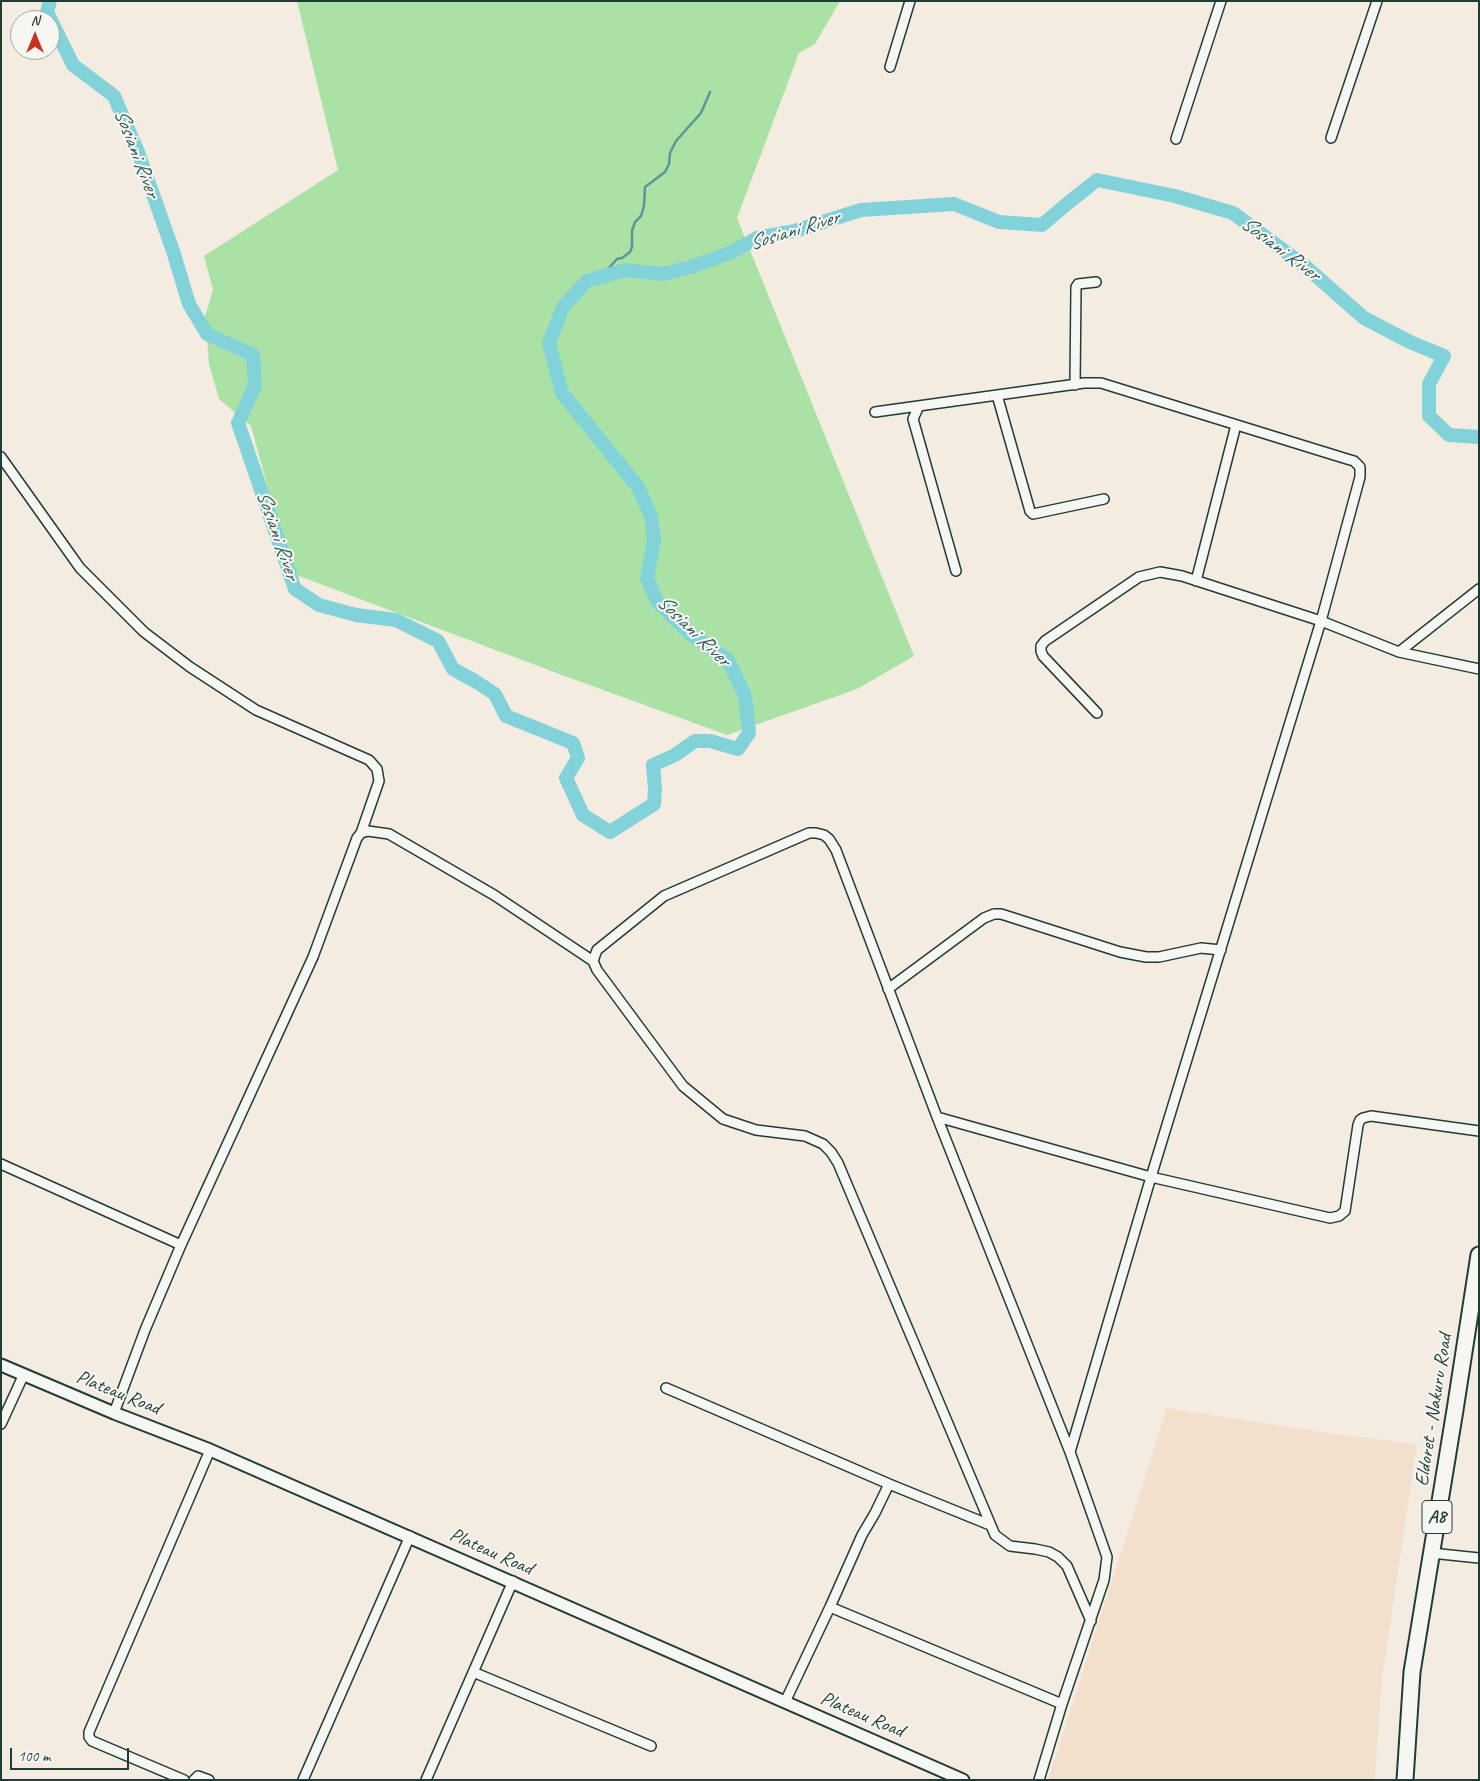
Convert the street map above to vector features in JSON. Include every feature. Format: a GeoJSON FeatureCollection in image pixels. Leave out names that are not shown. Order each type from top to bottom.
{"type":"FeatureCollection","features":[{"type":"Feature","properties":{"kind":"highway","name":"Eldoret - Nakuru Road"},"geometry":{"type":"LineString","coordinates":[[1405,1780],[1412,1672],[1479,1254]]}},
{"type":"Feature","properties":{"kind":"street"},"geometry":{"type":"LineString","coordinates":[[890,67],[910,1]]}},
{"type":"Feature","properties":{"kind":"street"},"geometry":{"type":"LineString","coordinates":[[1176,139],[1221,1]]}},
{"type":"Feature","properties":{"kind":"street"},"geometry":{"type":"LineString","coordinates":[[1331,138],[1377,1]]}},
{"type":"Feature","properties":{"kind":"street"},"geometry":{"type":"LineString","coordinates":[[1075,384],[1076,287],[1078,284],[1096,282]]}},
{"type":"Feature","properties":{"kind":"street"},"geometry":{"type":"LineString","coordinates":[[875,412],[1075,384],[1101,383],[1347,458],[1354,461],[1360,468],[1360,477],[1321,622],[1151,1178],[1070,1452]]}},
{"type":"Feature","properties":{"kind":"street"},"geometry":{"type":"LineString","coordinates":[[997,395],[1030,511],[1033,514],[1104,499]]}},
{"type":"Feature","properties":{"kind":"street"},"geometry":{"type":"LineString","coordinates":[[919,406],[913,419],[956,571]]}},
{"type":"Feature","properties":{"kind":"street"},"geometry":{"type":"LineString","coordinates":[[1196,581],[1236,425]]}},
{"type":"Feature","properties":{"kind":"street"},"geometry":{"type":"LineString","coordinates":[[1,457],[80,568],[144,632],[190,667],[256,710],[369,760],[376,769],[379,782],[313,957],[182,1244],[145,1330],[114,1413]]}},
{"type":"Feature","properties":{"kind":"street"},"geometry":{"type":"LineString","coordinates":[[1097,713],[1043,656],[1041,646],[1045,640],[1139,578],[1160,572],[1196,581],[1321,622],[1399,652],[1479,669]]}},
{"type":"Feature","properties":{"kind":"street"},"geometry":{"type":"LineString","coordinates":[[1399,652],[1479,589]]}},
{"type":"Feature","properties":{"kind":"street"},"geometry":{"type":"LineString","coordinates":[[361,833],[373,831],[390,834],[494,895],[593,961],[597,970],[683,1086],[723,1119],[756,1130],[805,1136],[823,1144],[831,1152],[838,1163],[995,1535],[1010,1546],[1042,1551],[1058,1557],[1067,1566],[1090,1621]]}},
{"type":"Feature","properties":{"kind":"street"},"geometry":{"type":"LineString","coordinates":[[593,961],[597,950],[664,896],[809,833],[816,833],[828,839],[836,850],[937,1117],[1070,1452],[1107,1557],[1104,1580],[1062,1704],[1039,1780]]}},
{"type":"Feature","properties":{"kind":"street"},"geometry":{"type":"LineString","coordinates":[[888,989],[978,922],[994,914],[1001,914],[1120,952],[1146,958],[1201,948],[1221,950]]}},
{"type":"Feature","properties":{"kind":"street"},"geometry":{"type":"LineString","coordinates":[[937,1117],[1151,1178],[1330,1218],[1338,1216],[1345,1211],[1358,1125],[1363,1118],[1371,1116],[1479,1131]]}},
{"type":"Feature","properties":{"kind":"street"},"geometry":{"type":"LineString","coordinates":[[1,1164],[182,1244]]}},
{"type":"Feature","properties":{"kind":"street","name":"Plateau Road"},"geometry":{"type":"LineString","coordinates":[[1,1365],[114,1413],[210,1450],[410,1536],[963,1780]]}},
{"type":"Feature","properties":{"kind":"street"},"geometry":{"type":"LineString","coordinates":[[1,1424],[24,1374]]}},
{"type":"Feature","properties":{"kind":"street"},"geometry":{"type":"LineString","coordinates":[[666,1388],[889,1484],[990,1524]]}},
{"type":"Feature","properties":{"kind":"street"},"geometry":{"type":"LineString","coordinates":[[184,1780],[92,1741],[89,1737],[89,1732],[210,1450]]}},
{"type":"Feature","properties":{"kind":"street"},"geometry":{"type":"LineString","coordinates":[[785,1702],[862,1535],[889,1484]]}},
{"type":"Feature","properties":{"kind":"street"},"geometry":{"type":"LineString","coordinates":[[303,1780],[410,1536]]}},
{"type":"Feature","properties":{"kind":"street"},"geometry":{"type":"LineString","coordinates":[[1431,1553],[1479,1558]]}},
{"type":"Feature","properties":{"kind":"street"},"geometry":{"type":"LineString","coordinates":[[426,1780],[512,1581]]}},
{"type":"Feature","properties":{"kind":"street"},"geometry":{"type":"LineString","coordinates":[[830,1607],[1062,1704]]}},
{"type":"Feature","properties":{"kind":"street"},"geometry":{"type":"LineString","coordinates":[[473,1672],[651,1746]]}},
{"type":"Feature","properties":{"kind":"street"},"geometry":{"type":"LineString","coordinates":[[194,1780],[198,1776],[209,1780]]}},
{"type":"Feature","properties":{"kind":"shaded area"},"geometry":{"type":"Polygon","coordinates":[[[1167,1408],[1321,1432],[1417,1444],[1382,1680],[1375,1780],[1048,1780],[1167,1408]]]}},
{"type":"Feature","properties":{"kind":"green space"},"geometry":{"type":"Polygon","coordinates":[[[297,1],[840,1],[815,44],[799,53],[737,218],[914,656],[857,689],[727,735],[291,573],[251,426],[219,399],[209,364],[205,316],[213,290],[204,256],[338,170],[297,1]]]}},
{"type":"Feature","properties":{"kind":"waterway","name":"Sosiani River"},"geometry":{"type":"LineString","coordinates":[[50,1],[47,12],[73,65],[114,96],[138,152],[173,251],[189,304],[207,334],[253,355],[255,386],[238,423],[295,589],[319,605],[356,615],[396,620],[438,641],[453,669],[495,694],[506,716],[573,743],[578,758],[566,778],[583,815],[610,832],[654,804],[653,765],[675,755],[695,741],[710,741],[738,749],[749,733],[745,696],[728,660],[689,633],[657,601],[647,578],[654,540],[651,516],[638,487],[562,393],[549,343],[563,307],[587,281],[625,270],[663,274],[694,266],[732,252],[757,238],[795,231],[861,210],[954,204],[999,222],[1042,225],[1097,180],[1175,196],[1233,213],[1306,267],[1364,318],[1410,342],[1444,356],[1429,384],[1429,416],[1449,435],[1479,437]]}},
{"type":"Feature","properties":{"kind":"waterway"},"geometry":{"type":"LineString","coordinates":[[606,276],[608,269],[617,259],[630,252],[632,247],[632,231],[635,222],[641,216],[644,206],[645,187],[665,172],[669,164],[670,153],[676,141],[701,113],[710,92]]}}]}
